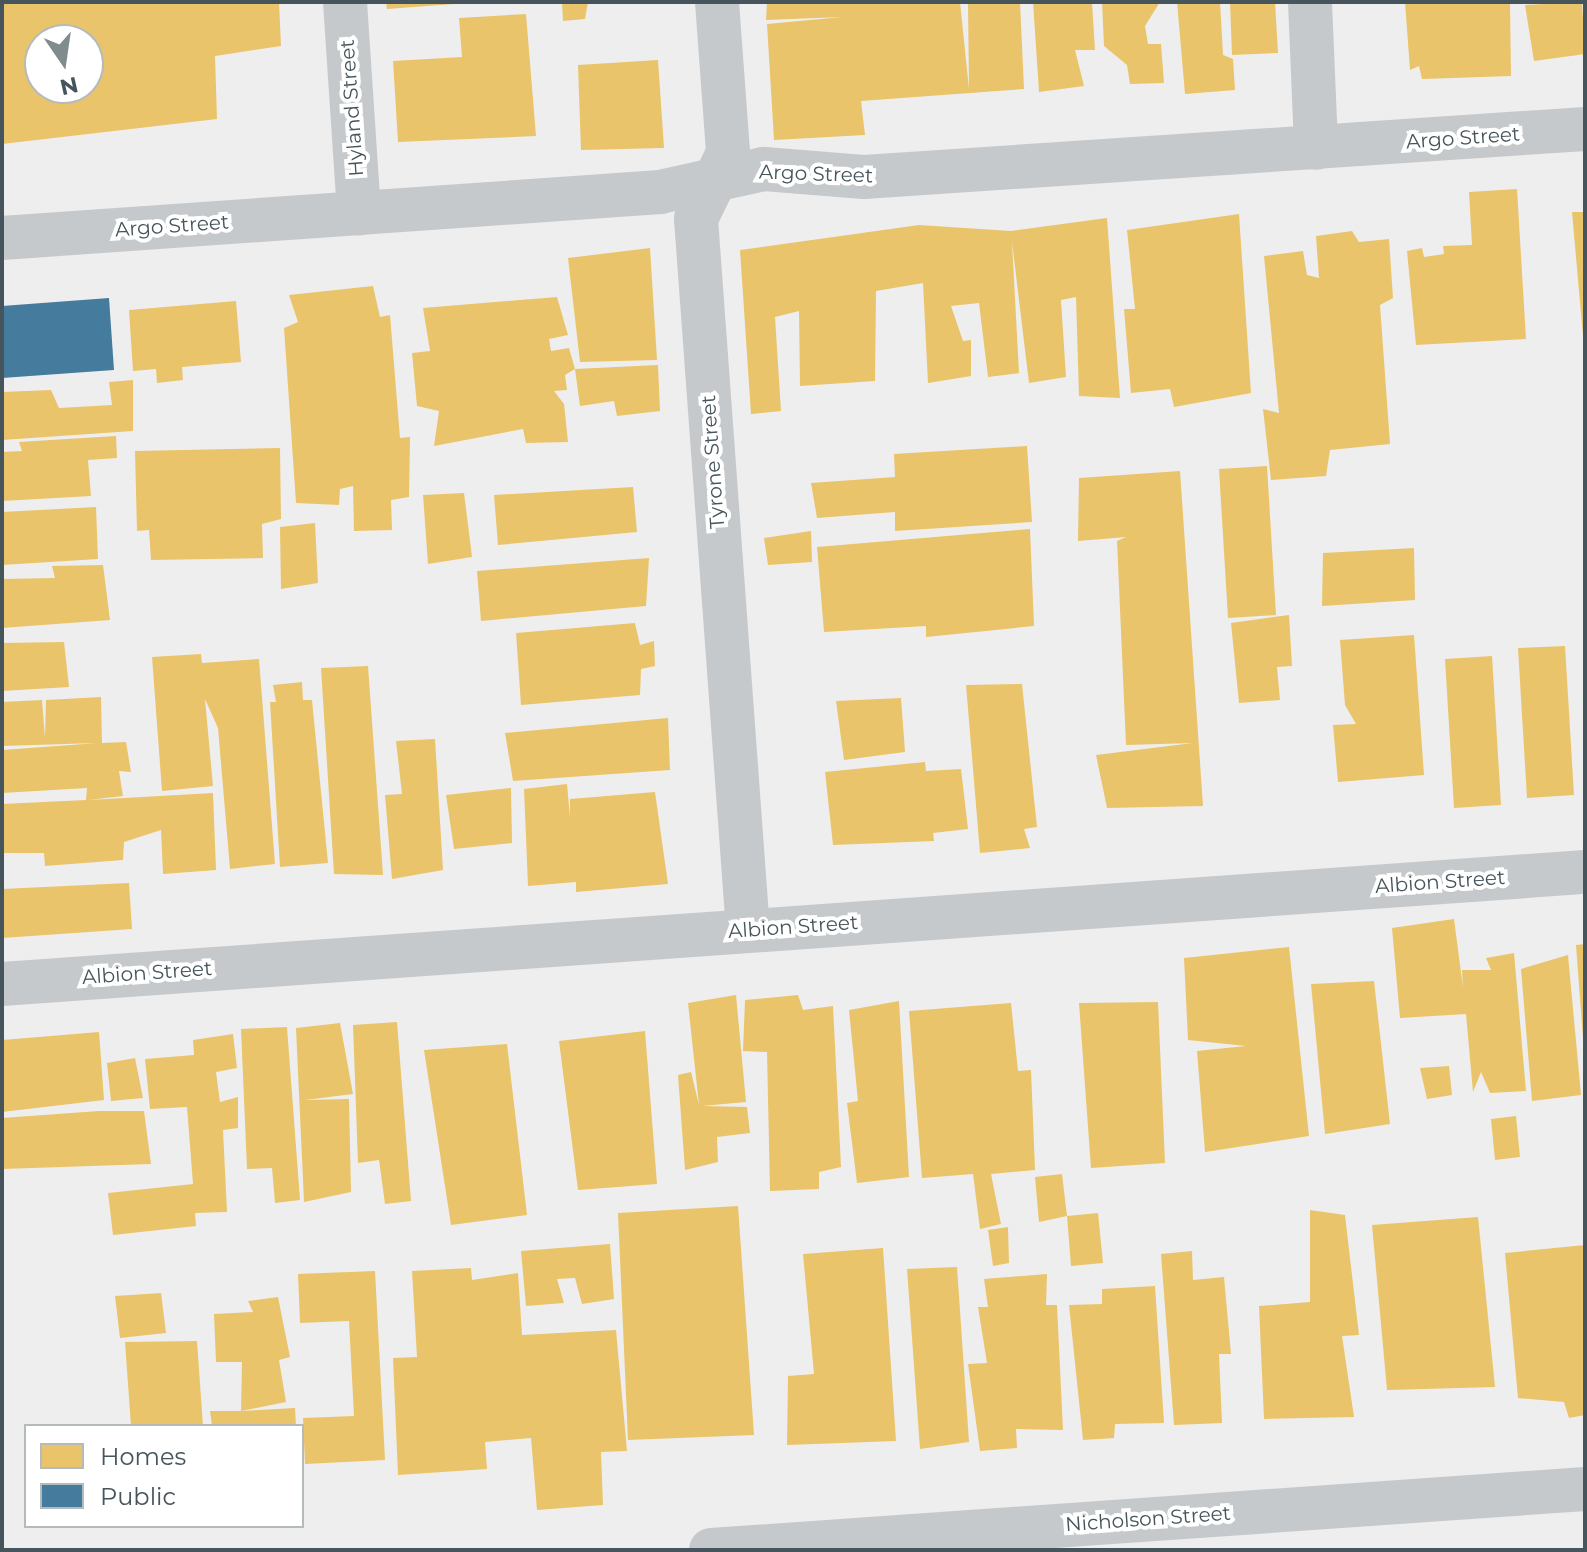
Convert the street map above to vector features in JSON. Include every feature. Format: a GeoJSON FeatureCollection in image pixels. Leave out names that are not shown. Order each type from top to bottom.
{"type":"FeatureCollection","features":[{"type":"Feature","properties":{"kind":"street","name":"Hyland Street"},"geometry":{"type":"LineString","coordinates":[[345,2],[359,214]]}},
{"type":"Feature","properties":{"kind":"street","name":"Tyrone Street"},"geometry":{"type":"LineString","coordinates":[[717,2],[728,153],[696,224],[748,930]]}},
{"type":"Feature","properties":{"kind":"street"},"geometry":{"type":"LineString","coordinates":[[1310,2],[1316,148]]}},
{"type":"Feature","properties":{"kind":"street","name":"Argo Street"},"geometry":{"type":"LineString","coordinates":[[2,238],[660,192],[764,169],[864,177],[1585,129]]}},
{"type":"Feature","properties":{"kind":"street","name":"Albion Street"},"geometry":{"type":"LineString","coordinates":[[2,984],[1585,872]]}},
{"type":"Feature","properties":{"kind":"street","name":"Nicholson Street"},"geometry":{"type":"LineString","coordinates":[[711,1550],[1585,1489]]}},
{"type":"Feature","properties":{"kind":"building: Homes"},"geometry":{"type":"Polygon","coordinates":[[[2,2],[279,2],[281,46],[215,56],[217,119],[2,144],[2,2]]]}},
{"type":"Feature","properties":{"kind":"building: Homes"},"geometry":{"type":"Polygon","coordinates":[[[386,2],[454,2],[454,4],[387,9],[386,2]]]}},
{"type":"Feature","properties":{"kind":"building: Homes"},"geometry":{"type":"Polygon","coordinates":[[[562,2],[588,2],[585,19],[563,21],[562,2]]]}},
{"type":"Feature","properties":{"kind":"building: Homes"},"geometry":{"type":"Polygon","coordinates":[[[767,2],[960,2],[969,89],[968,2],[1020,2],[1024,89],[861,101],[865,135],[774,140],[767,24],[842,17],[766,20],[767,2]]]}},
{"type":"Feature","properties":{"kind":"building: Homes"},"geometry":{"type":"Polygon","coordinates":[[[1033,2],[1092,2],[1095,50],[1075,50],[1084,86],[1039,92],[1033,2]]]}},
{"type":"Feature","properties":{"kind":"building: Homes"},"geometry":{"type":"Polygon","coordinates":[[[1102,2],[1160,2],[1145,26],[1148,44],[1161,44],[1164,83],[1130,84],[1127,65],[1104,46],[1102,2]]]}},
{"type":"Feature","properties":{"kind":"building: Homes"},"geometry":{"type":"Polygon","coordinates":[[[1177,2],[1220,2],[1223,55],[1233,59],[1235,90],[1185,94],[1177,2]]]}},
{"type":"Feature","properties":{"kind":"building: Homes"},"geometry":{"type":"Polygon","coordinates":[[[1230,2],[1275,2],[1278,53],[1232,55],[1230,2]]]}},
{"type":"Feature","properties":{"kind":"building: Homes"},"geometry":{"type":"Polygon","coordinates":[[[1405,2],[1510,2],[1511,76],[1422,79],[1419,66],[1410,70],[1405,2]]]}},
{"type":"Feature","properties":{"kind":"building: Homes"},"geometry":{"type":"Polygon","coordinates":[[[1582,2],[1585,54],[1534,61],[1525,5],[1582,2]]]}},
{"type":"Feature","properties":{"kind":"building: Homes"},"geometry":{"type":"Polygon","coordinates":[[[526,14],[536,136],[398,142],[393,61],[462,57],[459,18],[526,14]]]}},
{"type":"Feature","properties":{"kind":"building: Homes"},"geometry":{"type":"Polygon","coordinates":[[[658,60],[664,148],[581,150],[578,65],[658,60]]]}},
{"type":"Feature","properties":{"kind":"building: Homes"},"geometry":{"type":"Polygon","coordinates":[[[1517,189],[1526,339],[1416,345],[1407,251],[1422,248],[1424,257],[1444,254],[1443,246],[1472,245],[1469,192],[1517,189]]]}},
{"type":"Feature","properties":{"kind":"building: Homes"},"geometry":{"type":"Polygon","coordinates":[[[1572,212],[1585,212],[1583,336],[1572,212]]]}},
{"type":"Feature","properties":{"kind":"building: Homes"},"geometry":{"type":"Polygon","coordinates":[[[1239,214],[1251,393],[1174,407],[1170,389],[1131,393],[1124,309],[1135,309],[1127,230],[1239,214]]]}},
{"type":"Feature","properties":{"kind":"building: Homes"},"geometry":{"type":"Polygon","coordinates":[[[1107,218],[1120,398],[1079,396],[1076,297],[1061,300],[1066,377],[1029,383],[1012,242],[1019,373],[988,377],[979,303],[951,306],[963,341],[971,340],[971,376],[928,383],[923,283],[876,291],[875,381],[800,386],[799,311],[775,317],[781,411],[751,414],[740,250],[919,225],[1011,231],[1107,218]]]}},
{"type":"Feature","properties":{"kind":"building: Homes"},"geometry":{"type":"Polygon","coordinates":[[[1352,231],[1359,242],[1389,239],[1393,298],[1380,305],[1390,444],[1330,450],[1326,476],[1271,480],[1263,409],[1279,413],[1264,256],[1303,251],[1307,275],[1319,278],[1316,236],[1352,231]]]}},
{"type":"Feature","properties":{"kind":"building: Homes"},"geometry":{"type":"Polygon","coordinates":[[[650,248],[657,360],[580,362],[568,258],[650,248]]]}},
{"type":"Feature","properties":{"kind":"building: Homes"},"geometry":{"type":"Polygon","coordinates":[[[373,286],[380,317],[390,315],[400,438],[410,437],[409,497],[391,500],[392,530],[354,531],[353,486],[340,489],[339,505],[296,503],[284,328],[298,322],[289,295],[373,286]]]}},
{"type":"Feature","properties":{"kind":"building: Homes"},"geometry":{"type":"Polygon","coordinates":[[[557,297],[568,335],[549,339],[551,351],[569,348],[575,369],[565,375],[567,390],[554,391],[564,404],[568,442],[526,443],[523,429],[434,446],[439,411],[417,406],[412,353],[430,351],[423,308],[557,297]]]}},
{"type":"Feature","properties":{"kind":"building: Homes"},"geometry":{"type":"Polygon","coordinates":[[[236,301],[241,362],[182,367],[183,380],[157,383],[156,369],[133,371],[129,310],[236,301]]]}},
{"type":"Feature","properties":{"kind":"building: Homes"},"geometry":{"type":"Polygon","coordinates":[[[658,365],[660,411],[617,416],[614,401],[580,406],[575,369],[658,365]]]}},
{"type":"Feature","properties":{"kind":"building: Homes"},"geometry":{"type":"Polygon","coordinates":[[[133,380],[133,431],[2,440],[2,392],[51,390],[59,408],[112,405],[109,382],[133,380]]]}},
{"type":"Feature","properties":{"kind":"building: Homes"},"geometry":{"type":"Polygon","coordinates":[[[116,436],[117,458],[88,460],[91,496],[2,501],[2,452],[22,451],[19,442],[116,436]]]}},
{"type":"Feature","properties":{"kind":"building: Homes"},"geometry":{"type":"Polygon","coordinates":[[[1027,446],[1032,522],[895,531],[895,512],[817,518],[811,483],[895,477],[894,454],[1027,446]]]}},
{"type":"Feature","properties":{"kind":"building: Homes"},"geometry":{"type":"Polygon","coordinates":[[[280,448],[281,519],[262,524],[263,558],[151,560],[149,530],[137,531],[135,451],[280,448]]]}},
{"type":"Feature","properties":{"kind":"building: Homes"},"geometry":{"type":"Polygon","coordinates":[[[1267,466],[1276,615],[1228,618],[1219,469],[1267,466]]]}},
{"type":"Feature","properties":{"kind":"building: Homes"},"geometry":{"type":"Polygon","coordinates":[[[1180,471],[1203,806],[1107,808],[1096,755],[1193,743],[1126,745],[1117,541],[1126,537],[1078,541],[1079,478],[1180,471]]]}},
{"type":"Feature","properties":{"kind":"building: Homes"},"geometry":{"type":"Polygon","coordinates":[[[633,487],[637,532],[498,545],[494,495],[633,487]]]}},
{"type":"Feature","properties":{"kind":"building: Homes"},"geometry":{"type":"Polygon","coordinates":[[[464,493],[472,557],[428,564],[423,495],[464,493]]]}},
{"type":"Feature","properties":{"kind":"building: Homes"},"geometry":{"type":"Polygon","coordinates":[[[96,507],[98,559],[2,565],[2,512],[96,507]]]}},
{"type":"Feature","properties":{"kind":"building: Homes"},"geometry":{"type":"Polygon","coordinates":[[[315,523],[318,583],[281,589],[280,527],[315,523]]]}},
{"type":"Feature","properties":{"kind":"building: Homes"},"geometry":{"type":"Polygon","coordinates":[[[1030,529],[1034,626],[926,637],[926,626],[824,632],[817,547],[1030,529]]]}},
{"type":"Feature","properties":{"kind":"building: Homes"},"geometry":{"type":"Polygon","coordinates":[[[811,531],[812,562],[768,565],[764,538],[811,531]]]}},
{"type":"Feature","properties":{"kind":"building: Homes"},"geometry":{"type":"Polygon","coordinates":[[[1414,548],[1415,600],[1322,606],[1323,553],[1414,548]]]}},
{"type":"Feature","properties":{"kind":"building: Homes"},"geometry":{"type":"Polygon","coordinates":[[[649,558],[646,606],[481,621],[477,571],[649,558]]]}},
{"type":"Feature","properties":{"kind":"building: Homes"},"geometry":{"type":"Polygon","coordinates":[[[103,565],[110,620],[2,628],[2,579],[55,578],[52,566],[103,565]]]}},
{"type":"Feature","properties":{"kind":"building: Homes"},"geometry":{"type":"Polygon","coordinates":[[[1289,615],[1292,666],[1277,667],[1280,700],[1239,703],[1231,623],[1289,615]]]}},
{"type":"Feature","properties":{"kind":"building: Homes"},"geometry":{"type":"Polygon","coordinates":[[[635,623],[640,645],[654,641],[655,666],[641,669],[640,695],[521,705],[516,633],[635,623]]]}},
{"type":"Feature","properties":{"kind":"building: Homes"},"geometry":{"type":"Polygon","coordinates":[[[1414,635],[1424,775],[1338,782],[1333,725],[1356,724],[1345,705],[1340,640],[1414,635]]]}},
{"type":"Feature","properties":{"kind":"building: Homes"},"geometry":{"type":"Polygon","coordinates":[[[64,642],[69,687],[2,691],[2,643],[64,642]]]}},
{"type":"Feature","properties":{"kind":"building: Homes"},"geometry":{"type":"Polygon","coordinates":[[[1565,646],[1574,795],[1527,798],[1518,648],[1565,646]]]}},
{"type":"Feature","properties":{"kind":"building: Homes"},"geometry":{"type":"Polygon","coordinates":[[[201,654],[202,663],[259,659],[275,864],[230,869],[218,728],[205,699],[213,786],[162,791],[152,657],[201,654]]]}},
{"type":"Feature","properties":{"kind":"building: Homes"},"geometry":{"type":"Polygon","coordinates":[[[1492,656],[1501,805],[1454,808],[1445,659],[1492,656]]]}},
{"type":"Feature","properties":{"kind":"building: Homes"},"geometry":{"type":"Polygon","coordinates":[[[368,666],[383,875],[334,874],[321,668],[368,666]]]}},
{"type":"Feature","properties":{"kind":"building: Homes"},"geometry":{"type":"Polygon","coordinates":[[[302,682],[303,700],[312,700],[328,863],[280,867],[270,702],[276,702],[273,685],[302,682]]]}},
{"type":"Feature","properties":{"kind":"building: Homes"},"geometry":{"type":"Polygon","coordinates":[[[1022,684],[1037,827],[1024,829],[1030,848],[980,853],[966,685],[1022,684]]]}},
{"type":"Feature","properties":{"kind":"building: Homes"},"geometry":{"type":"Polygon","coordinates":[[[101,697],[102,743],[126,742],[131,772],[119,771],[123,796],[89,800],[213,793],[216,870],[163,874],[161,830],[124,842],[123,860],[45,866],[44,853],[2,853],[2,804],[86,800],[87,788],[2,793],[2,750],[98,743],[2,746],[2,702],[42,700],[45,738],[46,700],[101,697]]]}},
{"type":"Feature","properties":{"kind":"building: Homes"},"geometry":{"type":"Polygon","coordinates":[[[901,698],[905,752],[844,760],[836,701],[901,698]]]}},
{"type":"Feature","properties":{"kind":"building: Homes"},"geometry":{"type":"Polygon","coordinates":[[[668,718],[670,770],[513,781],[505,733],[668,718]]]}},
{"type":"Feature","properties":{"kind":"building: Homes"},"geometry":{"type":"Polygon","coordinates":[[[435,739],[443,870],[392,879],[385,795],[402,794],[396,741],[435,739]]]}},
{"type":"Feature","properties":{"kind":"building: Homes"},"geometry":{"type":"Polygon","coordinates":[[[925,762],[926,771],[961,769],[968,829],[933,833],[934,841],[833,845],[825,772],[925,762]]]}},
{"type":"Feature","properties":{"kind":"building: Homes"},"geometry":{"type":"Polygon","coordinates":[[[567,784],[570,817],[570,799],[655,792],[668,884],[576,892],[576,882],[528,886],[524,789],[567,784]]]}},
{"type":"Feature","properties":{"kind":"building: Homes"},"geometry":{"type":"Polygon","coordinates":[[[511,788],[512,843],[454,849],[446,795],[511,788]]]}},
{"type":"Feature","properties":{"kind":"building: Homes"},"geometry":{"type":"Polygon","coordinates":[[[129,883],[132,929],[2,938],[2,889],[129,883]]]}},
{"type":"Feature","properties":{"kind":"building: Homes"},"geometry":{"type":"Polygon","coordinates":[[[1454,919],[1463,988],[1462,970],[1491,970],[1486,958],[1514,953],[1526,1091],[1490,1093],[1481,1072],[1473,1092],[1466,1014],[1400,1018],[1392,928],[1454,919]]]}},
{"type":"Feature","properties":{"kind":"building: Homes"},"geometry":{"type":"Polygon","coordinates":[[[1585,944],[1585,1038],[1583,1038],[1576,945],[1585,944]]]}},
{"type":"Feature","properties":{"kind":"building: Homes"},"geometry":{"type":"Polygon","coordinates":[[[1289,947],[1309,1136],[1205,1152],[1197,1051],[1246,1046],[1188,1040],[1184,958],[1289,947]]]}},
{"type":"Feature","properties":{"kind":"building: Homes"},"geometry":{"type":"Polygon","coordinates":[[[1568,955],[1581,1095],[1532,1101],[1521,969],[1568,955]]]}},
{"type":"Feature","properties":{"kind":"building: Homes"},"geometry":{"type":"Polygon","coordinates":[[[1374,981],[1390,1124],[1325,1134],[1311,984],[1374,981]]]}},
{"type":"Feature","properties":{"kind":"building: Homes"},"geometry":{"type":"Polygon","coordinates":[[[736,995],[746,1102],[702,1106],[747,1107],[750,1133],[717,1137],[718,1162],[685,1170],[678,1075],[691,1072],[699,1105],[688,1003],[736,995]]]}},
{"type":"Feature","properties":{"kind":"building: Homes"},"geometry":{"type":"Polygon","coordinates":[[[798,995],[803,1010],[833,1006],[841,1167],[819,1172],[819,1189],[770,1191],[767,1052],[743,1051],[745,1000],[798,995]]]}},
{"type":"Feature","properties":{"kind":"building: Homes"},"geometry":{"type":"Polygon","coordinates":[[[899,1001],[909,1177],[857,1183],[847,1103],[858,1101],[849,1010],[899,1001]]]}},
{"type":"Feature","properties":{"kind":"building: Homes"},"geometry":{"type":"Polygon","coordinates":[[[1158,1002],[1165,1163],[1091,1168],[1079,1003],[1158,1002]]]}},
{"type":"Feature","properties":{"kind":"building: Homes"},"geometry":{"type":"Polygon","coordinates":[[[1011,1003],[1018,1071],[1031,1070],[1035,1170],[991,1174],[1001,1224],[980,1229],[973,1174],[922,1178],[909,1011],[1011,1003]]]}},
{"type":"Feature","properties":{"kind":"building: Homes"},"geometry":{"type":"Polygon","coordinates":[[[397,1022],[411,1201],[385,1204],[379,1160],[358,1163],[353,1025],[397,1022]]]}},
{"type":"Feature","properties":{"kind":"building: Homes"},"geometry":{"type":"Polygon","coordinates":[[[340,1023],[353,1094],[305,1100],[349,1099],[351,1192],[304,1202],[296,1028],[340,1023]]]}},
{"type":"Feature","properties":{"kind":"building: Homes"},"geometry":{"type":"Polygon","coordinates":[[[287,1027],[300,1200],[275,1203],[272,1168],[247,1169],[241,1029],[287,1027]]]}},
{"type":"Feature","properties":{"kind":"building: Homes"},"geometry":{"type":"Polygon","coordinates":[[[645,1031],[657,1184],[578,1190],[559,1041],[645,1031]]]}},
{"type":"Feature","properties":{"kind":"building: Homes"},"geometry":{"type":"Polygon","coordinates":[[[99,1032],[104,1100],[2,1112],[2,1040],[99,1032]]]}},
{"type":"Feature","properties":{"kind":"building: Homes"},"geometry":{"type":"Polygon","coordinates":[[[233,1034],[237,1068],[216,1072],[220,1102],[238,1097],[238,1128],[223,1130],[227,1212],[195,1213],[196,1226],[113,1235],[108,1193],[193,1184],[187,1107],[150,1109],[145,1059],[194,1055],[193,1040],[233,1034]]]}},
{"type":"Feature","properties":{"kind":"building: Homes"},"geometry":{"type":"Polygon","coordinates":[[[507,1044],[527,1215],[451,1225],[424,1050],[507,1044]]]}},
{"type":"Feature","properties":{"kind":"building: Homes"},"geometry":{"type":"Polygon","coordinates":[[[135,1058],[143,1098],[111,1101],[107,1063],[135,1058]]]}},
{"type":"Feature","properties":{"kind":"building: Homes"},"geometry":{"type":"Polygon","coordinates":[[[1449,1066],[1452,1095],[1427,1099],[1420,1068],[1449,1066]]]}},
{"type":"Feature","properties":{"kind":"building: Homes"},"geometry":{"type":"Polygon","coordinates":[[[144,1111],[151,1164],[2,1169],[2,1118],[144,1111]]]}},
{"type":"Feature","properties":{"kind":"building: Homes"},"geometry":{"type":"Polygon","coordinates":[[[1516,1116],[1520,1157],[1495,1160],[1491,1119],[1516,1116]]]}},
{"type":"Feature","properties":{"kind":"building: Homes"},"geometry":{"type":"Polygon","coordinates":[[[1062,1174],[1067,1216],[1039,1222],[1035,1177],[1062,1174]]]}},
{"type":"Feature","properties":{"kind":"building: Homes"},"geometry":{"type":"Polygon","coordinates":[[[738,1206],[754,1435],[628,1440],[618,1213],[738,1206]]]}},
{"type":"Feature","properties":{"kind":"building: Homes"},"geometry":{"type":"Polygon","coordinates":[[[1310,1210],[1345,1215],[1359,1335],[1342,1336],[1354,1417],[1264,1419],[1259,1306],[1310,1302],[1310,1210]]]}},
{"type":"Feature","properties":{"kind":"building: Homes"},"geometry":{"type":"Polygon","coordinates":[[[1098,1213],[1103,1263],[1071,1266],[1067,1216],[1098,1213]]]}},
{"type":"Feature","properties":{"kind":"building: Homes"},"geometry":{"type":"Polygon","coordinates":[[[1478,1217],[1495,1387],[1387,1390],[1372,1225],[1478,1217]]]}},
{"type":"Feature","properties":{"kind":"building: Homes"},"geometry":{"type":"Polygon","coordinates":[[[1008,1227],[1009,1263],[993,1266],[988,1230],[1008,1227]]]}},
{"type":"Feature","properties":{"kind":"building: Homes"},"geometry":{"type":"Polygon","coordinates":[[[610,1244],[614,1299],[582,1304],[575,1278],[557,1279],[564,1303],[526,1306],[521,1251],[610,1244]]]}},
{"type":"Feature","properties":{"kind":"building: Homes"},"geometry":{"type":"Polygon","coordinates":[[[1585,1245],[1585,1415],[1569,1418],[1564,1402],[1518,1398],[1505,1253],[1585,1245]]]}},
{"type":"Feature","properties":{"kind":"building: Homes"},"geometry":{"type":"Polygon","coordinates":[[[883,1248],[896,1441],[787,1445],[788,1376],[814,1374],[803,1254],[883,1248]]]}},
{"type":"Feature","properties":{"kind":"building: Homes"},"geometry":{"type":"Polygon","coordinates":[[[1192,1251],[1193,1280],[1224,1277],[1231,1354],[1219,1354],[1222,1423],[1174,1425],[1161,1254],[1192,1251]]]}},
{"type":"Feature","properties":{"kind":"building: Homes"},"geometry":{"type":"Polygon","coordinates":[[[957,1267],[969,1442],[920,1449],[907,1269],[957,1267]]]}},
{"type":"Feature","properties":{"kind":"building: Homes"},"geometry":{"type":"Polygon","coordinates":[[[471,1268],[472,1280],[518,1273],[522,1335],[616,1330],[627,1451],[601,1452],[603,1505],[537,1510],[531,1438],[485,1442],[487,1469],[398,1475],[393,1358],[417,1357],[412,1271],[471,1268]]]}},
{"type":"Feature","properties":{"kind":"building: Homes"},"geometry":{"type":"Polygon","coordinates":[[[375,1271],[385,1460],[305,1464],[303,1418],[354,1416],[349,1321],[300,1323],[298,1274],[375,1271]]]}},
{"type":"Feature","properties":{"kind":"building: Homes"},"geometry":{"type":"Polygon","coordinates":[[[1047,1274],[1046,1305],[1057,1305],[1063,1430],[1016,1429],[1017,1448],[980,1451],[968,1364],[987,1363],[978,1307],[988,1307],[984,1279],[1047,1274]]]}},
{"type":"Feature","properties":{"kind":"building: Homes"},"geometry":{"type":"Polygon","coordinates":[[[1155,1286],[1164,1423],[1115,1424],[1114,1438],[1083,1440],[1069,1305],[1102,1304],[1102,1289],[1155,1286]]]}},
{"type":"Feature","properties":{"kind":"building: Homes"},"geometry":{"type":"Polygon","coordinates":[[[161,1293],[166,1333],[120,1338],[115,1296],[161,1293]]]}},
{"type":"Feature","properties":{"kind":"building: Homes"},"geometry":{"type":"Polygon","coordinates":[[[278,1297],[290,1357],[279,1360],[286,1402],[241,1411],[242,1362],[216,1362],[214,1314],[253,1312],[248,1301],[278,1297]]]}},
{"type":"Feature","properties":{"kind":"building: Homes"},"geometry":{"type":"Polygon","coordinates":[[[197,1341],[203,1424],[131,1424],[125,1342],[197,1341]]]}},
{"type":"Feature","properties":{"kind":"building: Homes"},"geometry":{"type":"Polygon","coordinates":[[[295,1408],[296,1424],[212,1424],[210,1411],[295,1408]]]}},
{"type":"Feature","properties":{"kind":"building: Public"},"geometry":{"type":"Polygon","coordinates":[[[109,298],[114,370],[2,378],[2,306],[109,298]]]}}]}
